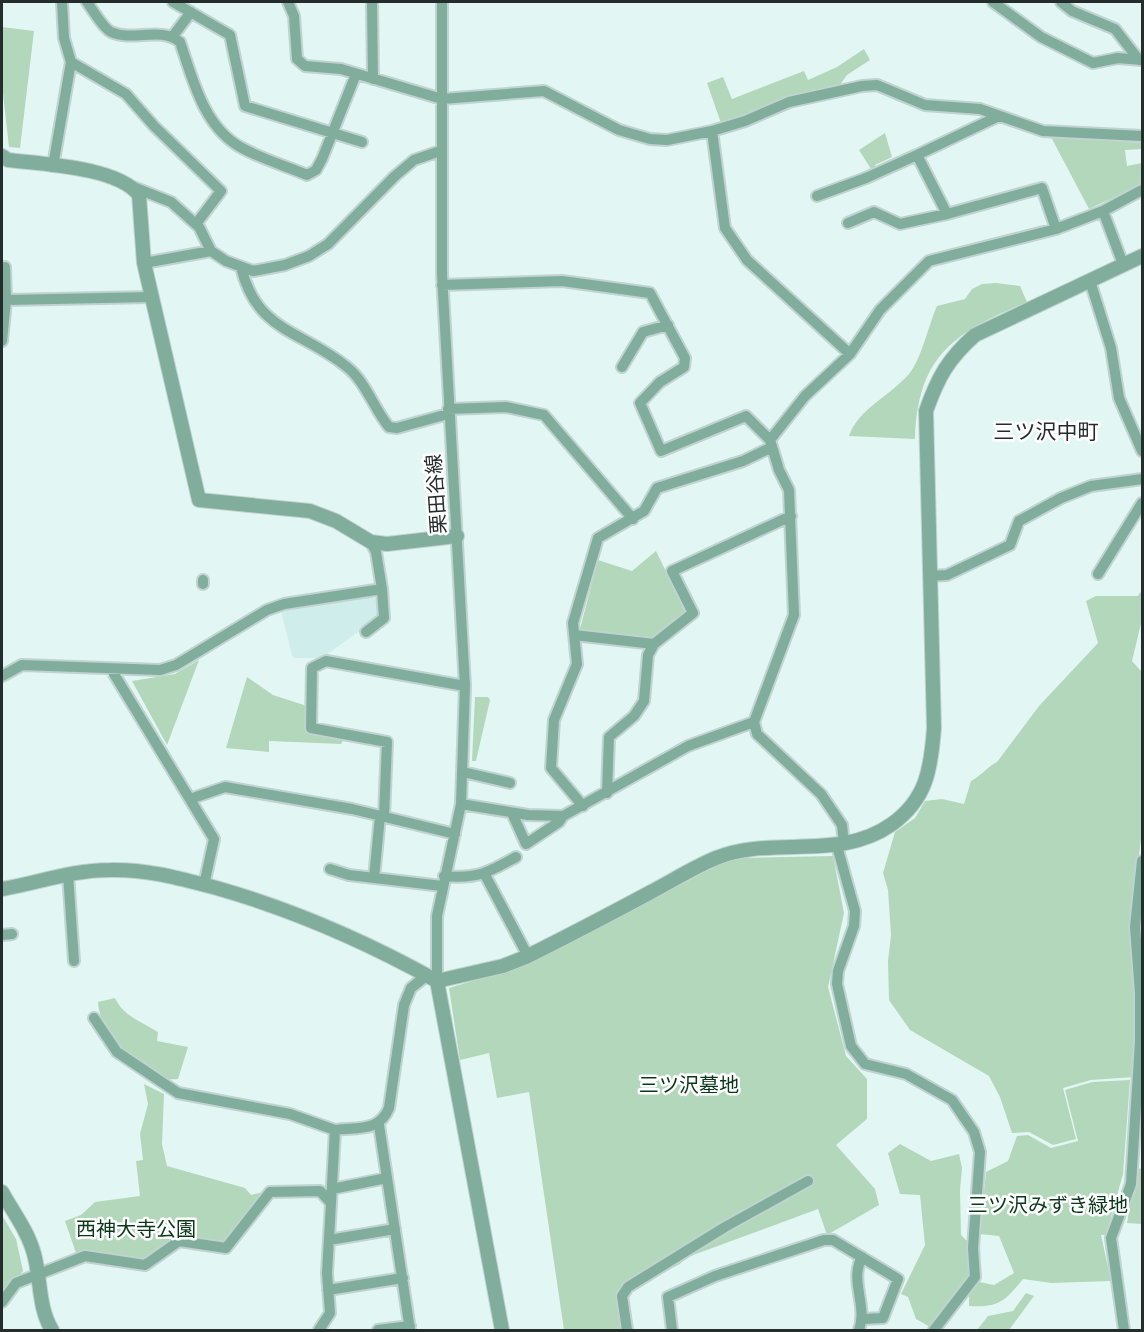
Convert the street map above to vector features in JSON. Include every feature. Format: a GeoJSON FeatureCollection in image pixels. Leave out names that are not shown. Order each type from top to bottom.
{"type":"FeatureCollection","features":[{"type":"Feature","properties":{"kind":"street"},"geometry":{"type":"LineString","coordinates":[[53,166],[71,62],[64,38],[62,2]]}},
{"type":"Feature","properties":{"kind":"street"},"geometry":{"type":"LineString","coordinates":[[87,2],[109,31],[131,37],[153,33],[173,36],[180,42],[200,98],[218,128],[241,148],[307,175],[320,165],[356,74]]}},
{"type":"Feature","properties":{"kind":"street"},"geometry":{"type":"LineString","coordinates":[[173,2],[230,35],[245,106],[362,142]]}},
{"type":"Feature","properties":{"kind":"street"},"geometry":{"type":"LineString","coordinates":[[288,2],[294,16],[297,59],[305,66],[337,68],[442,99],[540,90],[619,130],[642,138],[667,140],[712,131],[745,121],[789,102],[862,86],[877,85],[925,105],[980,109],[1043,131],[1143,136]]}},
{"type":"Feature","properties":{"kind":"street"},"geometry":{"type":"LineString","coordinates":[[372,2],[373,79]]}},
{"type":"Feature","properties":{"kind":"street","name":"栗田谷線"},"geometry":{"type":"LineString","coordinates":[[432,978],[437,916],[461,804],[465,686],[442,285],[440,151],[442,2]]}},
{"type":"Feature","properties":{"kind":"street"},"geometry":{"type":"LineString","coordinates":[[993,2],[1041,37],[1093,63],[1118,58],[1141,60]]}},
{"type":"Feature","properties":{"kind":"street"},"geometry":{"type":"LineString","coordinates":[[1061,2],[1072,11],[1114,29],[1141,60]]}},
{"type":"Feature","properties":{"kind":"street"},"geometry":{"type":"LineString","coordinates":[[173,36],[191,12]]}},
{"type":"Feature","properties":{"kind":"street"},"geometry":{"type":"LineString","coordinates":[[71,62],[126,94],[154,126],[221,191],[196,224]]}},
{"type":"Feature","properties":{"kind":"street"},"geometry":{"type":"LineString","coordinates":[[817,196],[866,178],[999,116]]}},
{"type":"Feature","properties":{"kind":"street"},"geometry":{"type":"LineString","coordinates":[[712,131],[725,228],[747,260],[849,354]]}},
{"type":"Feature","properties":{"kind":"street"},"geometry":{"type":"LineString","coordinates":[[2,156],[8,160],[108,176],[171,202],[196,224],[212,251],[253,271],[285,265],[309,256],[328,244],[395,176],[414,160],[440,151]]}},
{"type":"Feature","properties":{"kind":"street"},"geometry":{"type":"LineString","coordinates":[[917,155],[947,214]]}},
{"type":"Feature","properties":{"kind":"street"},"geometry":{"type":"LineString","coordinates":[[133,187],[139,195],[141,207],[144,263],[151,297],[199,500],[310,511],[336,521],[371,542],[387,544],[457,536]]}},
{"type":"Feature","properties":{"kind":"street"},"geometry":{"type":"LineString","coordinates":[[848,223],[874,212],[900,224],[947,214],[1042,188],[1056,229]]}},
{"type":"Feature","properties":{"kind":"street"},"geometry":{"type":"LineString","coordinates":[[583,806],[551,768],[554,720],[577,664],[573,623],[598,538],[644,511],[657,488],[743,461],[771,443],[805,396],[849,354],[880,310],[929,261],[1056,229],[1103,211],[1143,190]]}},
{"type":"Feature","properties":{"kind":"street"},"geometry":{"type":"LineString","coordinates":[[1103,211],[1122,264]]}},
{"type":"Feature","properties":{"kind":"street"},"geometry":{"type":"LineString","coordinates":[[144,263],[212,251]]}},
{"type":"Feature","properties":{"kind":"street"},"geometry":{"type":"LineString","coordinates":[[378,1330],[410,1328],[379,1125],[389,1108],[404,1005],[411,988],[432,978],[503,966],[528,956],[716,858],[753,848],[840,845],[871,837],[906,814],[926,783],[934,728],[926,411],[937,379],[956,353],[975,335],[1143,256]]}},
{"type":"Feature","properties":{"kind":"street"},"geometry":{"type":"LineString","coordinates":[[2,268],[5,267],[6,300],[2,341]]}},
{"type":"Feature","properties":{"kind":"street"},"geometry":{"type":"LineString","coordinates":[[241,267],[244,282],[260,311],[278,326],[329,353],[349,368],[389,427],[397,428],[448,411],[506,407],[544,415],[633,519]]}},
{"type":"Feature","properties":{"kind":"street"},"geometry":{"type":"LineString","coordinates":[[442,285],[562,281],[630,288],[650,293],[685,358],[684,367],[660,382],[640,403],[660,451],[746,416],[771,443],[778,470],[789,490],[794,615],[754,722],[758,734],[821,794],[842,825],[840,845],[855,911],[854,926],[838,971],[837,984],[851,1046],[865,1064],[906,1074],[952,1100],[974,1132],[980,1152],[973,1248],[975,1277],[934,1330]]}},
{"type":"Feature","properties":{"kind":"street"},"geometry":{"type":"LineString","coordinates":[[1090,281],[1111,348],[1119,398],[1143,451]]}},
{"type":"Feature","properties":{"kind":"street"},"geometry":{"type":"LineString","coordinates":[[6,300],[151,297]]}},
{"type":"Feature","properties":{"kind":"street"},"geometry":{"type":"LineString","coordinates":[[622,367],[625,353],[643,332],[668,325]]}},
{"type":"Feature","properties":{"kind":"street"},"geometry":{"type":"LineString","coordinates":[[930,576],[947,575],[1010,545],[1019,521],[1061,498],[1091,486],[1143,479]]}},
{"type":"Feature","properties":{"kind":"street"},"geometry":{"type":"LineString","coordinates":[[1098,574],[1143,503]]}},
{"type":"Feature","properties":{"kind":"street"},"geometry":{"type":"LineString","coordinates":[[607,793],[609,737],[634,716],[644,701],[648,655],[654,644],[693,614],[672,571],[791,516]]}},
{"type":"Feature","properties":{"kind":"street"},"geometry":{"type":"LineString","coordinates":[[366,632],[384,618],[376,552],[371,542]]}},
{"type":"Feature","properties":{"kind":"street"},"geometry":{"type":"LineString","coordinates":[[2,676],[22,665],[160,670],[176,665],[267,610],[284,604],[382,589]]}},
{"type":"Feature","properties":{"kind":"street"},"geometry":{"type":"LineString","coordinates":[[574,635],[654,644]]}},
{"type":"Feature","properties":{"kind":"street"},"geometry":{"type":"LineString","coordinates":[[374,878],[382,816],[387,742],[311,728],[312,668],[327,661],[465,686]]}},
{"type":"Feature","properties":{"kind":"street"},"geometry":{"type":"LineString","coordinates":[[111,669],[214,839],[204,885]]}},
{"type":"Feature","properties":{"kind":"street"},"geometry":{"type":"LineString","coordinates":[[512,813],[526,844],[559,822],[563,816],[688,746],[754,722]]}},
{"type":"Feature","properties":{"kind":"street"},"geometry":{"type":"LineString","coordinates":[[463,772],[510,783]]}},
{"type":"Feature","properties":{"kind":"street"},"geometry":{"type":"LineString","coordinates":[[190,799],[225,787],[382,816],[455,834]]}},
{"type":"Feature","properties":{"kind":"street"},"geometry":{"type":"LineString","coordinates":[[461,804],[512,813],[563,816]]}},
{"type":"Feature","properties":{"kind":"street"},"geometry":{"type":"LineString","coordinates":[[330,869],[349,875],[374,878],[443,881],[469,878],[484,873],[516,856]]}},
{"type":"Feature","properties":{"kind":"street"},"geometry":{"type":"LineString","coordinates":[[1124,1330],[1111,1238],[1131,1184],[1140,1042],[1140,965],[1135,927],[1143,861]]}},
{"type":"Feature","properties":{"kind":"street"},"geometry":{"type":"LineString","coordinates":[[2,889],[68,874],[109,870],[147,870],[253,898],[325,925],[432,978]]}},
{"type":"Feature","properties":{"kind":"street"},"geometry":{"type":"LineString","coordinates":[[484,873],[528,956]]}},
{"type":"Feature","properties":{"kind":"street"},"geometry":{"type":"LineString","coordinates":[[68,874],[74,961]]}},
{"type":"Feature","properties":{"kind":"street"},"geometry":{"type":"LineString","coordinates":[[432,978],[502,1330]]}},
{"type":"Feature","properties":{"kind":"street"},"geometry":{"type":"LineString","coordinates":[[94,1018],[117,1052],[178,1093],[290,1114],[335,1131],[379,1125]]}},
{"type":"Feature","properties":{"kind":"street"},"geometry":{"type":"LineString","coordinates":[[319,1330],[330,1313],[329,1240],[335,1131]]}},
{"type":"Feature","properties":{"kind":"street"},"geometry":{"type":"LineString","coordinates":[[333,1189],[387,1178]]}},
{"type":"Feature","properties":{"kind":"street"},"geometry":{"type":"LineString","coordinates":[[627,1330],[622,1296],[628,1287],[725,1227],[808,1181]]}},
{"type":"Feature","properties":{"kind":"street"},"geometry":{"type":"LineString","coordinates":[[2,1302],[16,1283],[85,1256],[145,1265],[179,1241],[226,1248],[270,1192],[320,1191],[331,1203]]}},
{"type":"Feature","properties":{"kind":"street"},"geometry":{"type":"LineString","coordinates":[[2,1192],[29,1238],[43,1305],[52,1330]]}},
{"type":"Feature","properties":{"kind":"street"},"geometry":{"type":"LineString","coordinates":[[329,1240],[395,1229]]}},
{"type":"Feature","properties":{"kind":"street"},"geometry":{"type":"LineString","coordinates":[[672,1330],[668,1297],[715,1276],[824,1240],[833,1240],[898,1279],[883,1318],[863,1319]]}},
{"type":"Feature","properties":{"kind":"street"},"geometry":{"type":"LineString","coordinates":[[859,1330],[863,1319],[856,1268],[862,1257]]}},
{"type":"Feature","properties":{"kind":"street"},"geometry":{"type":"LineString","coordinates":[[328,1290],[403,1278]]}},
{"type":"Feature","properties":{"kind":"shaded area"},"geometry":{"type":"Polygon","coordinates":[[[371,597],[376,599],[380,608],[379,617],[326,655],[316,658],[293,658],[281,612],[371,597]]]}},
{"type":"Feature","properties":{"kind":"green space"},"geometry":{"type":"Polygon","coordinates":[[[2,27],[34,31],[20,148],[9,147],[2,84],[2,27]]]}},
{"type":"Feature","properties":{"kind":"green space"},"geometry":{"type":"Polygon","coordinates":[[[864,49],[870,60],[847,75],[837,89],[722,126],[707,83],[723,77],[732,99],[804,71],[808,80],[837,67],[864,49]]]}},
{"type":"Feature","properties":{"kind":"green space"},"geometry":{"type":"Polygon","coordinates":[[[885,133],[892,157],[875,165],[877,170],[873,172],[859,150],[885,133]]]}},
{"type":"Feature","properties":{"kind":"green space"},"geometry":{"type":"Polygon","coordinates":[[[1051,137],[1142,143],[1142,149],[1125,150],[1127,166],[1142,163],[1142,184],[1089,209],[1051,137]]]}},
{"type":"Feature","properties":{"kind":"green space"},"geometry":{"type":"Polygon","coordinates":[[[982,284],[1020,286],[1027,302],[979,325],[960,337],[945,351],[933,367],[924,387],[918,410],[915,439],[849,436],[853,426],[867,410],[909,374],[921,351],[937,306],[965,299],[972,289],[982,284]]]}},
{"type":"Feature","properties":{"kind":"green space"},"geometry":{"type":"Polygon","coordinates":[[[656,551],[687,615],[653,641],[584,632],[580,629],[598,560],[632,571],[656,551]]]}},
{"type":"Feature","properties":{"kind":"green space"},"geometry":{"type":"Polygon","coordinates":[[[1142,590],[1142,619],[1132,661],[1142,672],[1142,832],[1136,878],[1138,990],[1134,1077],[1091,1080],[1063,1088],[1076,1139],[1053,1145],[1029,1132],[1012,1133],[1000,1097],[989,1076],[910,1030],[889,1000],[888,961],[891,935],[888,890],[883,873],[895,832],[915,818],[925,801],[942,799],[964,804],[971,781],[997,762],[1039,706],[1098,643],[1086,601],[1096,596],[1138,596],[1142,590]]]}},
{"type":"Feature","properties":{"kind":"green space"},"geometry":{"type":"Polygon","coordinates":[[[199,660],[167,745],[132,681],[175,674],[199,660]]]}},
{"type":"Feature","properties":{"kind":"green space"},"geometry":{"type":"Polygon","coordinates":[[[247,677],[273,695],[307,706],[306,731],[344,739],[341,744],[269,741],[269,752],[226,748],[247,677]]]}},
{"type":"Feature","properties":{"kind":"green space"},"geometry":{"type":"Polygon","coordinates":[[[475,697],[488,697],[490,700],[476,761],[472,761],[475,697]]]}},
{"type":"Feature","properties":{"kind":"green space","name":"三ツ沢墓地"},"geometry":{"type":"Polygon","coordinates":[[[833,856],[844,913],[828,987],[846,1056],[867,1079],[867,1119],[836,1145],[875,1189],[879,1205],[827,1235],[818,1209],[685,1258],[680,1264],[618,1295],[622,1330],[564,1330],[529,1092],[497,1098],[489,1053],[460,1060],[449,988],[509,970],[587,933],[724,862],[743,858],[833,856]]]}},
{"type":"Feature","properties":{"kind":"green space"},"geometry":{"type":"Polygon","coordinates":[[[115,998],[128,1014],[158,1032],[157,1041],[188,1047],[178,1079],[166,1078],[153,1073],[140,1065],[115,1041],[100,1014],[98,1002],[115,998]]]}},
{"type":"Feature","properties":{"kind":"green space","name":"三ツ沢みずき緑地"},"geometry":{"type":"Polygon","coordinates":[[[1130,1080],[1123,1174],[1106,1235],[1101,1235],[1111,1281],[1051,1283],[1023,1279],[1000,1302],[988,1306],[969,1306],[969,1293],[979,1282],[994,1285],[1014,1273],[999,1236],[980,1234],[986,1172],[1008,1161],[1017,1136],[1028,1135],[1051,1148],[1078,1141],[1065,1090],[1092,1082],[1130,1080]]]}},
{"type":"Feature","properties":{"kind":"green space","name":"西神大寺公園"},"geometry":{"type":"Polygon","coordinates":[[[144,1084],[164,1094],[162,1144],[167,1166],[245,1188],[251,1195],[264,1192],[225,1245],[179,1239],[145,1261],[76,1253],[65,1221],[81,1215],[95,1202],[140,1196],[136,1161],[143,1160],[140,1134],[148,1104],[144,1084]]]}},
{"type":"Feature","properties":{"kind":"green space"},"geometry":{"type":"Polygon","coordinates":[[[900,1144],[931,1161],[959,1154],[962,1168],[961,1235],[968,1242],[970,1277],[930,1327],[916,1319],[908,1297],[901,1294],[925,1245],[920,1195],[900,1194],[888,1153],[900,1144]]]}},
{"type":"Feature","properties":{"kind":"green space"},"geometry":{"type":"Polygon","coordinates":[[[1136,1168],[1142,1169],[1142,1224],[1127,1223],[1136,1168]]]}},
{"type":"Feature","properties":{"kind":"green space"},"geometry":{"type":"Polygon","coordinates":[[[2,1215],[16,1239],[23,1271],[2,1294],[2,1215]]]}},
{"type":"Feature","properties":{"kind":"green space"},"geometry":{"type":"Polygon","coordinates":[[[1026,1293],[1034,1296],[1009,1330],[977,1330],[988,1316],[1013,1311],[1026,1293]]]}},
{"type":"Feature","properties":{"kind":"district","name":"三ツ沢中町"},"geometry":{"type":"Point","coordinates":[1046,432]}}]}
